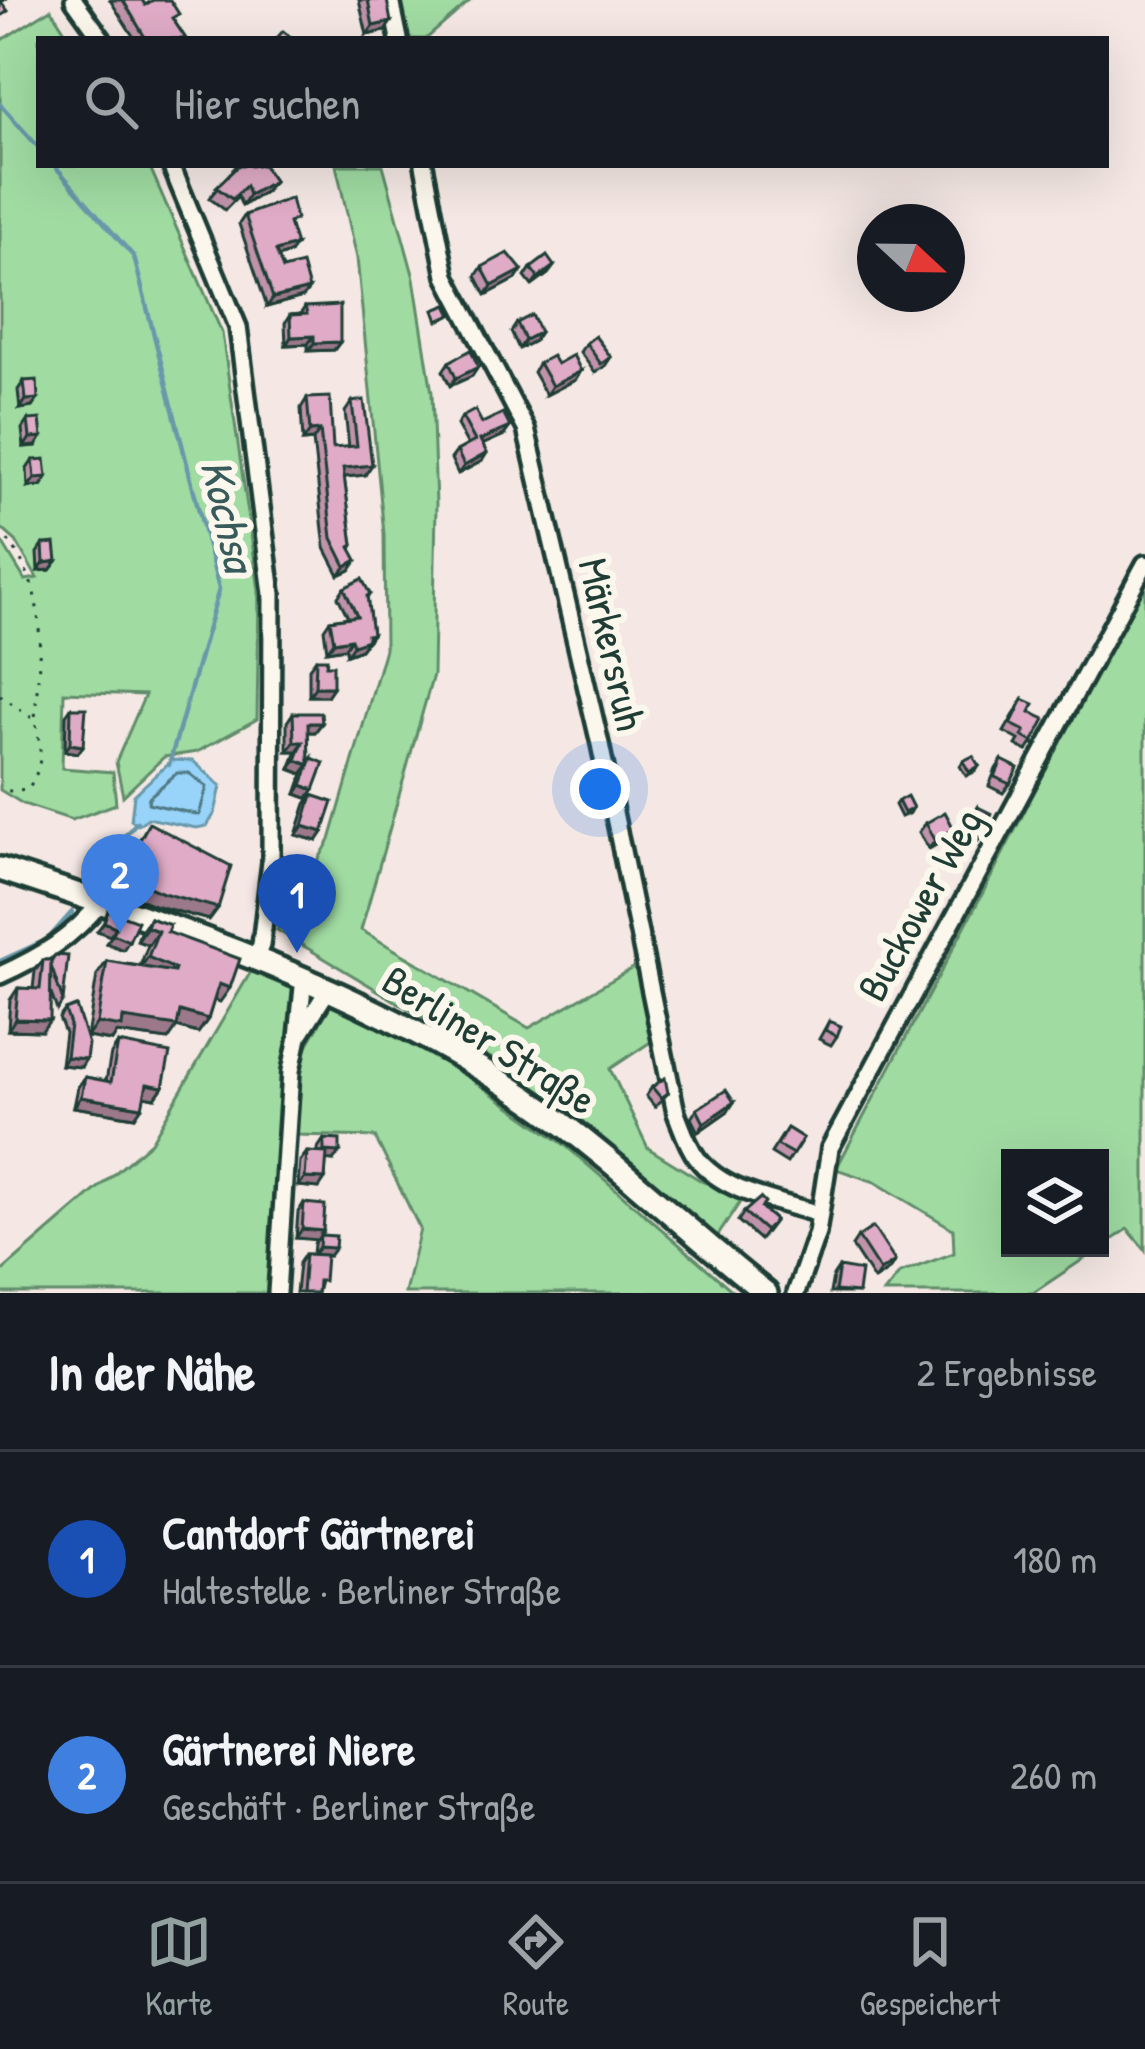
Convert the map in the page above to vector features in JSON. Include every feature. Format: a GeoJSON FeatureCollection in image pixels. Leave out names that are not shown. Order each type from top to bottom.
{"type":"FeatureCollection","features":[{"type":"Feature","properties":{"kind":"main road","name":"Berliner Straße"},"geometry":{"type":"LineString","coordinates":[[0,869],[256,957],[420,1032],[529,1100],[766,1293]]}},
{"type":"Feature","properties":{"kind":"street"},"geometry":{"type":"LineString","coordinates":[[74,0],[100,36]]}},
{"type":"Feature","properties":{"kind":"street"},"geometry":{"type":"LineString","coordinates":[[391,0],[398,36]]}},
{"type":"Feature","properties":{"kind":"street"},"geometry":{"type":"LineString","coordinates":[[172,168],[238,326],[272,594],[271,862],[256,957]]}},
{"type":"Feature","properties":{"kind":"street","name":"Märkersruh"},"geometry":{"type":"LineString","coordinates":[[425,168],[446,276],[526,429],[600,744],[676,1113],[694,1154],[711,1174],[819,1214]]}},
{"type":"Feature","properties":{"kind":"street","name":"Buckower Weg"},"geometry":{"type":"LineString","coordinates":[[796,1293],[810,1261],[830,1148],[1145,564]]}},
{"type":"Feature","properties":{"kind":"street"},"geometry":{"type":"LineString","coordinates":[[0,974],[49,952],[101,902]]}},
{"type":"Feature","properties":{"kind":"street"},"geometry":{"type":"LineString","coordinates":[[277,1293],[291,1071],[304,977]]}},
{"type":"Feature","properties":{"kind":"street"},"geometry":{"type":"LineString","coordinates":[[298,1037],[329,988]]}},
{"type":"Feature","properties":{"kind":"path"},"geometry":{"type":"LineString","coordinates":[[0,531],[20,553],[40,621],[35,720],[42,768],[28,789],[0,792]]}},
{"type":"Feature","properties":{"kind":"path"},"geometry":{"type":"LineString","coordinates":[[0,695],[35,720]]}},
{"type":"Feature","properties":{"kind":"green space"},"geometry":{"type":"Polygon","coordinates":[[[395,0],[471,0],[429,36],[401,36],[395,0]]]}},
{"type":"Feature","properties":{"kind":"green space"},"geometry":{"type":"Polygon","coordinates":[[[51,9],[68,36],[36,36],[36,168],[150,168],[222,333],[259,590],[257,719],[197,752],[164,757],[123,796],[116,762],[145,695],[64,692],[62,768],[113,772],[116,804],[72,820],[23,804],[0,790],[0,539],[25,580],[37,578],[16,541],[0,527],[0,41],[51,9]]]}},
{"type":"Feature","properties":{"kind":"green space"},"geometry":{"type":"Polygon","coordinates":[[[337,168],[384,168],[414,278],[432,393],[436,505],[433,675],[361,930],[529,1028],[636,966],[643,978],[655,1039],[610,1069],[648,1148],[703,1182],[744,1196],[717,1237],[581,1120],[504,1066],[277,930],[330,840],[385,649],[384,534],[357,258],[337,168]]]}},
{"type":"Feature","properties":{"kind":"green space"},"geometry":{"type":"Polygon","coordinates":[[[1142,581],[1145,1250],[1128,1229],[1109,1242],[1109,1149],[1001,1149],[1001,1257],[1087,1257],[1033,1293],[884,1293],[900,1273],[954,1253],[953,1229],[875,1182],[836,1169],[1142,581]]]}},
{"type":"Feature","properties":{"kind":"green space"},"geometry":{"type":"Polygon","coordinates":[[[253,968],[295,987],[285,1067],[276,1293],[0,1293],[0,1273],[151,1142],[253,968]]]}},
{"type":"Feature","properties":{"kind":"green space"},"geometry":{"type":"Polygon","coordinates":[[[333,1001],[427,1048],[565,1145],[735,1293],[405,1293],[420,1229],[375,1137],[296,1135],[301,1056],[333,1001]]]}},
{"type":"Feature","properties":{"kind":"water"},"geometry":{"type":"Polygon","coordinates":[[[172,760],[193,761],[221,786],[207,826],[148,818],[138,825],[131,820],[134,795],[172,760]]]}},
{"type":"Feature","properties":{"kind":"building"},"geometry":{"type":"Polygon","coordinates":[[[123,0],[142,0],[145,5],[170,0],[179,14],[172,18],[184,36],[144,36],[123,0]]]}},
{"type":"Feature","properties":{"kind":"building"},"geometry":{"type":"Polygon","coordinates":[[[368,0],[387,0],[391,22],[373,26],[368,0]]]}},
{"type":"Feature","properties":{"kind":"building"},"geometry":{"type":"Polygon","coordinates":[[[236,168],[265,168],[274,181],[249,195],[246,186],[232,199],[216,187],[236,168]]]}},
{"type":"Feature","properties":{"kind":"building"},"geometry":{"type":"Polygon","coordinates":[[[291,198],[296,219],[289,223],[296,245],[276,251],[283,269],[302,264],[309,289],[273,298],[245,215],[291,198]]]}},
{"type":"Feature","properties":{"kind":"building"},"geometry":{"type":"Polygon","coordinates":[[[508,253],[522,270],[492,286],[482,267],[508,253]]]}},
{"type":"Feature","properties":{"kind":"building"},"geometry":{"type":"Polygon","coordinates":[[[547,256],[554,266],[538,278],[531,268],[547,256]]]}},
{"type":"Feature","properties":{"kind":"building"},"geometry":{"type":"Polygon","coordinates":[[[340,305],[340,342],[314,343],[314,336],[291,337],[290,315],[307,314],[305,307],[340,305]]]}},
{"type":"Feature","properties":{"kind":"building"},"geometry":{"type":"Polygon","coordinates":[[[447,305],[452,315],[438,321],[434,310],[447,305]]]}},
{"type":"Feature","properties":{"kind":"building"},"geometry":{"type":"Polygon","coordinates":[[[532,315],[540,332],[525,340],[517,323],[532,315]]]}},
{"type":"Feature","properties":{"kind":"building"},"geometry":{"type":"Polygon","coordinates":[[[595,336],[611,357],[601,364],[586,343],[595,336]]]}},
{"type":"Feature","properties":{"kind":"building"},"geometry":{"type":"Polygon","coordinates":[[[471,350],[478,367],[456,378],[449,362],[471,350]]]}},
{"type":"Feature","properties":{"kind":"building"},"geometry":{"type":"Polygon","coordinates":[[[573,355],[581,371],[552,386],[539,363],[552,356],[557,364],[573,355]]]}},
{"type":"Feature","properties":{"kind":"building"},"geometry":{"type":"Polygon","coordinates":[[[37,380],[38,399],[26,400],[24,381],[37,380]]]}},
{"type":"Feature","properties":{"kind":"building"},"geometry":{"type":"Polygon","coordinates":[[[330,397],[333,448],[357,446],[352,402],[364,400],[372,465],[343,468],[350,547],[357,560],[346,566],[332,538],[320,430],[310,431],[307,398],[330,397]]]}},
{"type":"Feature","properties":{"kind":"building"},"geometry":{"type":"Polygon","coordinates":[[[475,410],[482,423],[503,413],[510,427],[480,440],[487,453],[464,466],[457,451],[475,441],[462,417],[475,410]]]}},
{"type":"Feature","properties":{"kind":"building"},"geometry":{"type":"Polygon","coordinates":[[[40,419],[42,437],[30,438],[28,420],[40,419]]]}},
{"type":"Feature","properties":{"kind":"building"},"geometry":{"type":"Polygon","coordinates":[[[45,459],[47,477],[35,478],[33,460],[45,459]]]}},
{"type":"Feature","properties":{"kind":"building"},"geometry":{"type":"Polygon","coordinates":[[[55,543],[57,561],[44,563],[43,544],[55,543]]]}},
{"type":"Feature","properties":{"kind":"building"},"geometry":{"type":"Polygon","coordinates":[[[362,579],[370,594],[372,634],[353,645],[351,639],[334,642],[330,620],[357,616],[344,588],[362,579]]]}},
{"type":"Feature","properties":{"kind":"building"},"geometry":{"type":"Polygon","coordinates":[[[316,659],[327,659],[326,665],[333,665],[333,687],[315,687],[316,659]]]}},
{"type":"Feature","properties":{"kind":"building"},"geometry":{"type":"Polygon","coordinates":[[[1023,699],[1034,704],[1030,712],[1045,719],[1033,742],[1011,724],[1023,699]]]}},
{"type":"Feature","properties":{"kind":"building"},"geometry":{"type":"Polygon","coordinates":[[[71,708],[86,708],[83,746],[70,744],[71,708]]]}},
{"type":"Feature","properties":{"kind":"building"},"geometry":{"type":"Polygon","coordinates":[[[293,713],[321,713],[322,723],[308,723],[309,765],[296,760],[303,742],[294,742],[293,713]]]}},
{"type":"Feature","properties":{"kind":"building"},"geometry":{"type":"Polygon","coordinates":[[[973,756],[979,766],[969,772],[963,761],[973,756]]]}},
{"type":"Feature","properties":{"kind":"building"},"geometry":{"type":"Polygon","coordinates":[[[312,758],[324,763],[314,790],[302,785],[312,758]]]}},
{"type":"Feature","properties":{"kind":"building"},"geometry":{"type":"Polygon","coordinates":[[[1002,760],[1018,768],[1010,784],[995,777],[1002,760]]]}},
{"type":"Feature","properties":{"kind":"building"},"geometry":{"type":"Polygon","coordinates":[[[312,795],[333,802],[323,832],[303,826],[312,795]]]}},
{"type":"Feature","properties":{"kind":"building"},"geometry":{"type":"Polygon","coordinates":[[[907,796],[913,808],[904,813],[898,801],[907,796]]]}},
{"type":"Feature","properties":{"kind":"building"},"geometry":{"type":"Polygon","coordinates":[[[978,807],[992,814],[984,832],[970,825],[978,807]]]}},
{"type":"Feature","properties":{"kind":"building"},"geometry":{"type":"Polygon","coordinates":[[[945,812],[954,829],[935,840],[926,823],[945,812]]]}},
{"type":"Feature","properties":{"kind":"building"},"geometry":{"type":"Polygon","coordinates":[[[149,823],[231,866],[218,908],[121,875],[149,823]]]}},
{"type":"Feature","properties":{"kind":"building"},"geometry":{"type":"Polygon","coordinates":[[[108,910],[138,921],[129,941],[113,934],[116,927],[104,922],[108,910]]]}},
{"type":"Feature","properties":{"kind":"building"},"geometry":{"type":"Polygon","coordinates":[[[150,918],[170,925],[167,932],[240,959],[230,988],[219,984],[208,1019],[180,1011],[177,1026],[123,1018],[122,1027],[97,1023],[107,961],[174,972],[148,957],[158,931],[147,927],[150,918]]]}},
{"type":"Feature","properties":{"kind":"building"},"geometry":{"type":"Polygon","coordinates":[[[55,955],[68,956],[63,1001],[50,963],[55,955]]]}},
{"type":"Feature","properties":{"kind":"building"},"geometry":{"type":"Polygon","coordinates":[[[43,960],[51,960],[50,1020],[15,1019],[18,988],[40,989],[43,960]]]}},
{"type":"Feature","properties":{"kind":"building"},"geometry":{"type":"Polygon","coordinates":[[[76,1006],[88,1044],[86,1059],[66,1057],[70,1025],[65,1010],[76,1006]]]}},
{"type":"Feature","properties":{"kind":"building"},"geometry":{"type":"Polygon","coordinates":[[[829,1021],[841,1026],[837,1036],[825,1030],[829,1021]]]}},
{"type":"Feature","properties":{"kind":"building"},"geometry":{"type":"Polygon","coordinates":[[[118,1043],[170,1053],[163,1087],[147,1084],[142,1107],[81,1097],[85,1077],[111,1082],[118,1043]]]}},
{"type":"Feature","properties":{"kind":"building"},"geometry":{"type":"Polygon","coordinates":[[[665,1078],[668,1093],[661,1098],[652,1087],[665,1078]]]}},
{"type":"Feature","properties":{"kind":"building"},"geometry":{"type":"Polygon","coordinates":[[[726,1090],[734,1102],[704,1123],[697,1109],[726,1090]]]}},
{"type":"Feature","properties":{"kind":"building"},"geometry":{"type":"Polygon","coordinates":[[[787,1128],[803,1138],[793,1154],[777,1145],[787,1128]]]}},
{"type":"Feature","properties":{"kind":"building"},"geometry":{"type":"Polygon","coordinates":[[[324,1139],[340,1140],[340,1152],[324,1151],[324,1139]]]}},
{"type":"Feature","properties":{"kind":"building"},"geometry":{"type":"Polygon","coordinates":[[[307,1152],[327,1153],[325,1179],[305,1178],[307,1152]]]}},
{"type":"Feature","properties":{"kind":"building"},"geometry":{"type":"Polygon","coordinates":[[[760,1198],[765,1203],[761,1208],[775,1220],[766,1231],[744,1212],[760,1198]]]}},
{"type":"Feature","properties":{"kind":"building"},"geometry":{"type":"Polygon","coordinates":[[[304,1203],[325,1205],[323,1231],[302,1229],[304,1203]]]}},
{"type":"Feature","properties":{"kind":"building"},"geometry":{"type":"Polygon","coordinates":[[[873,1227],[895,1261],[880,1271],[858,1237],[873,1227]]]}},
{"type":"Feature","properties":{"kind":"building"},"geometry":{"type":"Polygon","coordinates":[[[320,1235],[336,1236],[335,1248],[319,1247],[320,1235]]]}},
{"type":"Feature","properties":{"kind":"building"},"geometry":{"type":"Polygon","coordinates":[[[305,1254],[326,1255],[324,1281],[318,1281],[317,1293],[302,1293],[305,1254]]]}},
{"type":"Feature","properties":{"kind":"building"},"geometry":{"type":"Polygon","coordinates":[[[839,1267],[861,1271],[858,1293],[835,1291],[839,1267]]]}},
{"type":"Feature","properties":{"kind":"waterway","name":"Kochsa"},"geometry":{"type":"LineString","coordinates":[[0,104],[36,145]]}},
{"type":"Feature","properties":{"kind":"waterway","name":"Kochsa"},"geometry":{"type":"LineString","coordinates":[[57,168],[134,257],[219,589],[169,765]]}},
{"type":"Feature","properties":{"kind":"waterway","name":"Kochsa"},"geometry":{"type":"LineString","coordinates":[[85,880],[137,822]]}},
{"type":"Feature","properties":{"kind":"waterway","name":"Kochsa"},"geometry":{"type":"LineString","coordinates":[[0,961],[48,939],[72,912]]}},
{"type":"Feature","properties":{"kind":"place","name":"Gärtnerei Niere"},"geometry":{"type":"Point","coordinates":[120,933]}},
{"type":"Feature","properties":{"kind":"place","name":"Cantdorf Gärtnerei"},"geometry":{"type":"Point","coordinates":[297,953]}}]}
